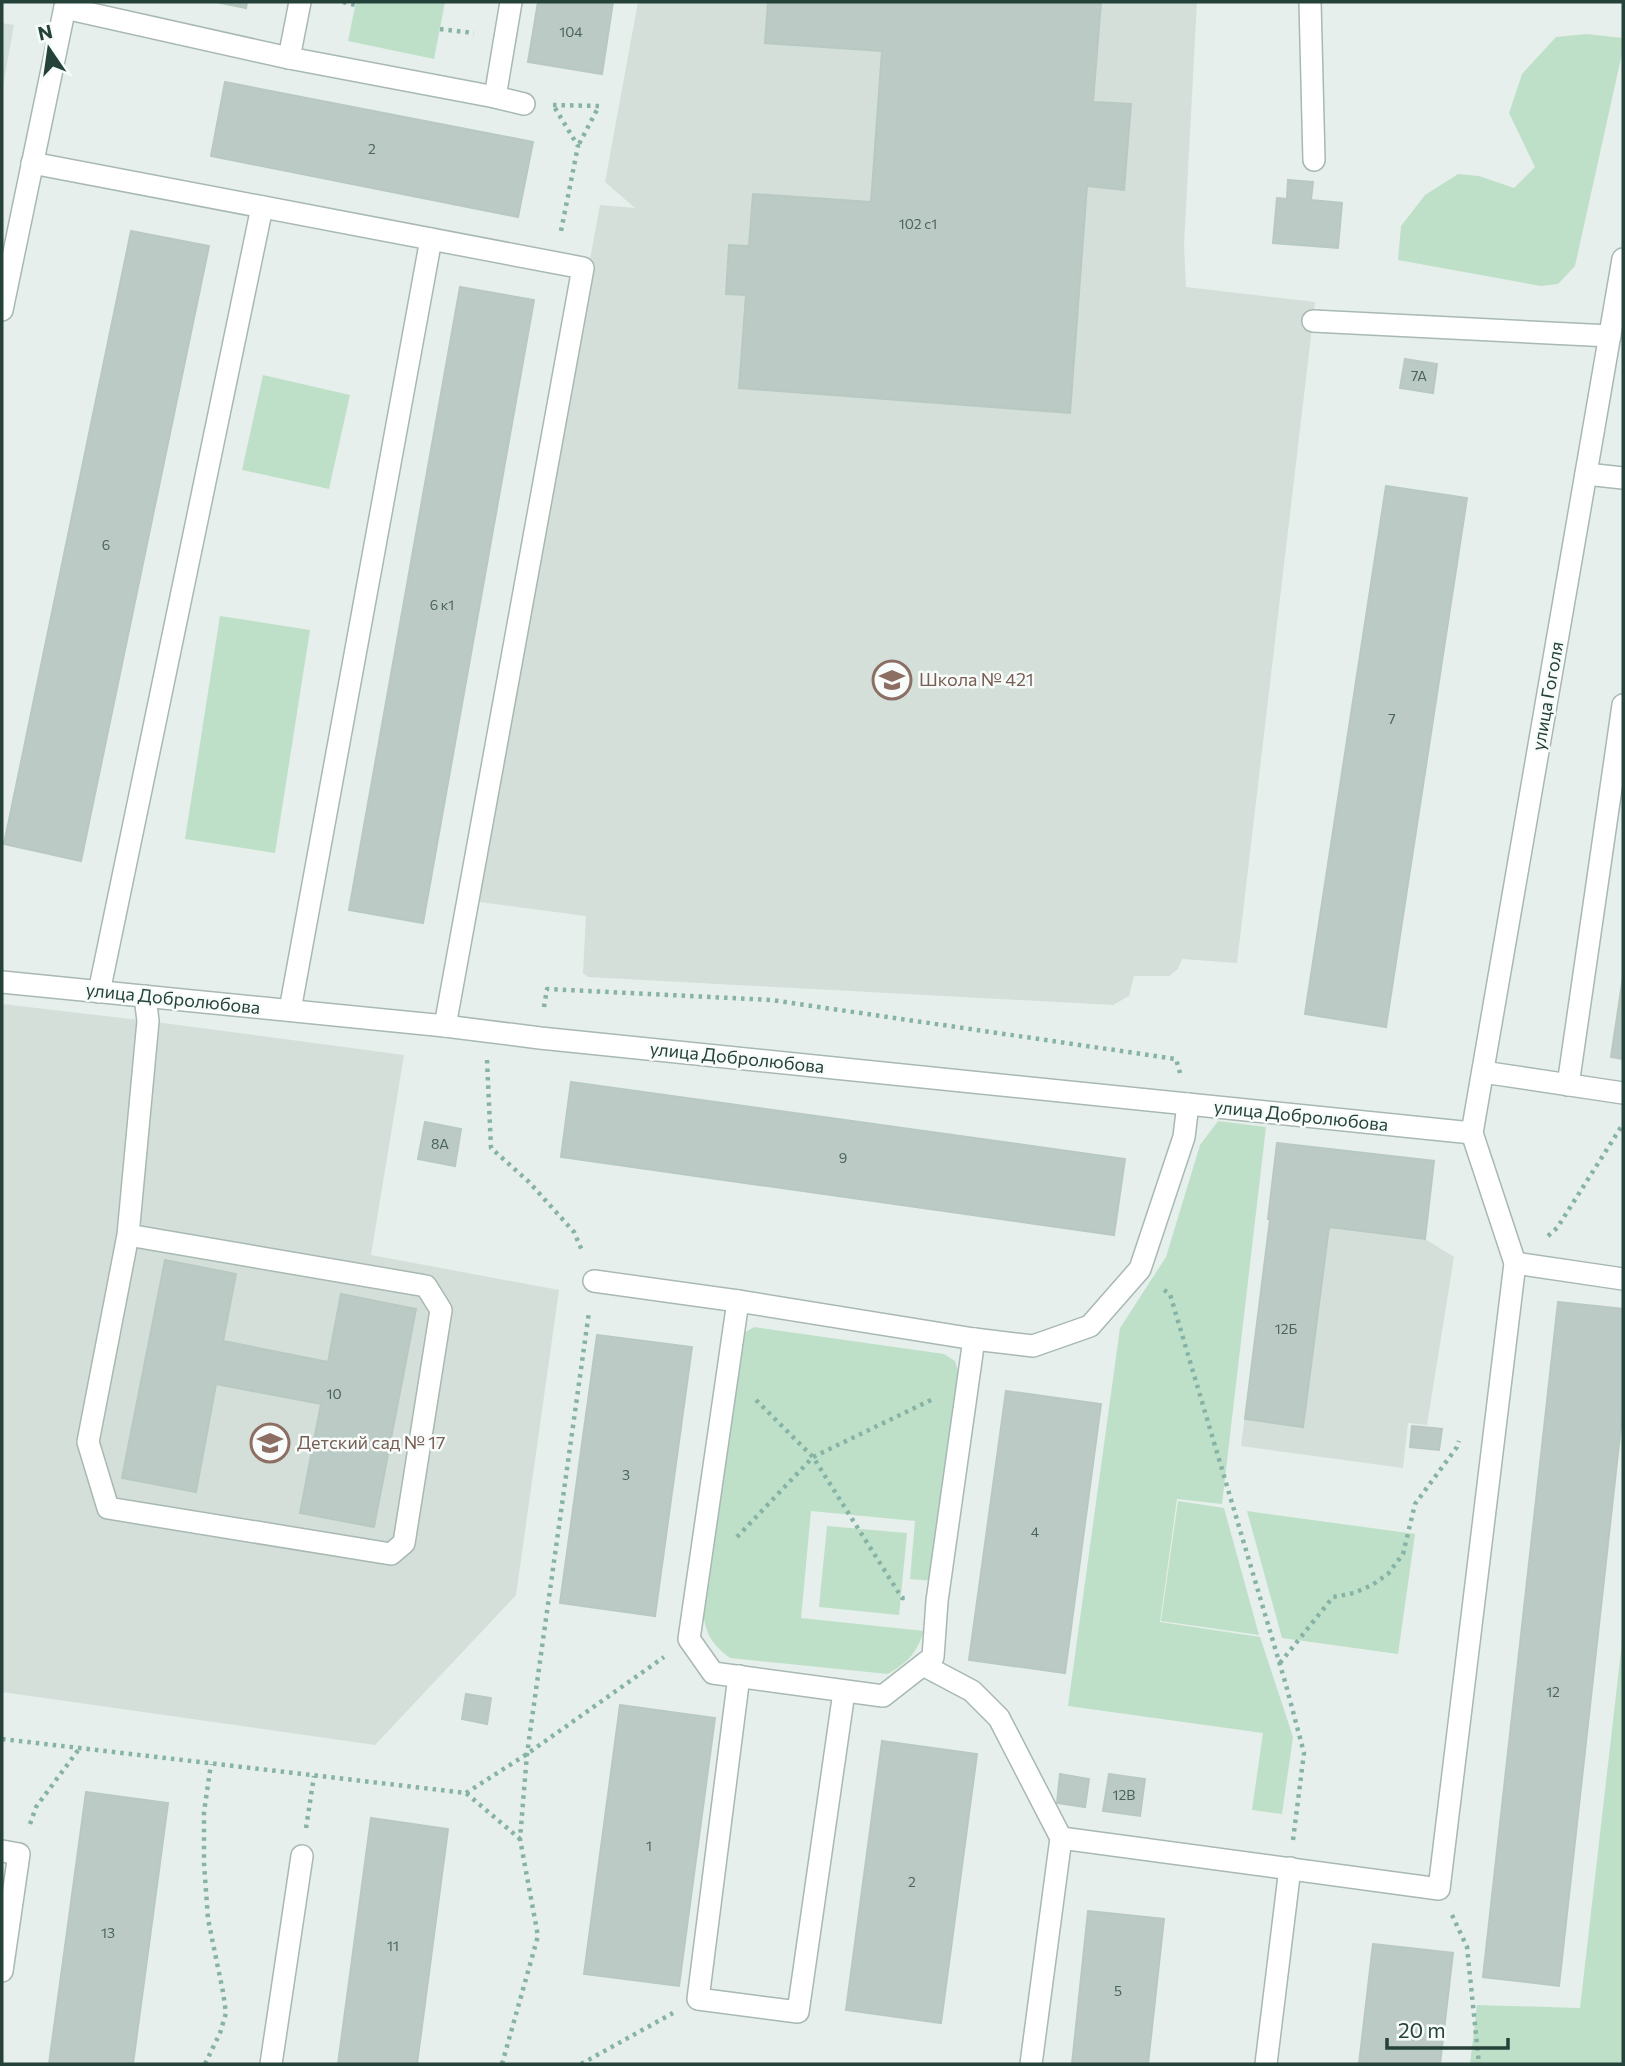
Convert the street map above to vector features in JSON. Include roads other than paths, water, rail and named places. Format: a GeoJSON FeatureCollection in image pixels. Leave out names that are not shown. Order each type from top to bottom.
{"type":"FeatureCollection","features":[{"type":"Feature","properties":{"kind":"street"},"geometry":{"type":"LineString","coordinates":[[289,58],[300,2]]}},
{"type":"Feature","properties":{"kind":"street"},"geometry":{"type":"LineString","coordinates":[[495,97],[511,2]]}},
{"type":"Feature","properties":{"kind":"street"},"geometry":{"type":"LineString","coordinates":[[1310,2],[1314,160]]}},
{"type":"Feature","properties":{"kind":"street"},"geometry":{"type":"LineString","coordinates":[[2,310],[66,5],[289,58],[524,104]]}},
{"type":"Feature","properties":{"kind":"street"},"geometry":{"type":"LineString","coordinates":[[32,163],[583,268],[445,1026]]}},
{"type":"Feature","properties":{"kind":"street"},"geometry":{"type":"LineString","coordinates":[[99,992],[262,207]]}},
{"type":"Feature","properties":{"kind":"street"},"geometry":{"type":"LineString","coordinates":[[290,1010],[431,239]]}},
{"type":"Feature","properties":{"kind":"street","name":"улица Гоголя"},"geometry":{"type":"LineString","coordinates":[[1472,1133],[1623,259]]}},
{"type":"Feature","properties":{"kind":"street"},"geometry":{"type":"LineString","coordinates":[[1312,321],[1610,335]]}},
{"type":"Feature","properties":{"kind":"street"},"geometry":{"type":"LineString","coordinates":[[1586,474],[1623,478]]}},
{"type":"Feature","properties":{"kind":"street"},"geometry":{"type":"LineString","coordinates":[[1568,1085],[1623,705]]}},
{"type":"Feature","properties":{"kind":"street","name":"улица Добролюбова"},"geometry":{"type":"LineString","coordinates":[[2,982],[1472,1133]]}},
{"type":"Feature","properties":{"kind":"street"},"geometry":{"type":"LineString","coordinates":[[128,1235],[426,1286],[441,1310],[404,1543],[391,1554],[108,1508],[88,1442],[128,1235],[148,1021],[145,996]]}},
{"type":"Feature","properties":{"kind":"street"},"geometry":{"type":"LineString","coordinates":[[1483,1072],[1623,1093]]}},
{"type":"Feature","properties":{"kind":"street"},"geometry":{"type":"LineString","coordinates":[[594,1280],[1033,1346],[1090,1326],[1140,1269],[1184,1137],[1188,1104]]}},
{"type":"Feature","properties":{"kind":"street"},"geometry":{"type":"LineString","coordinates":[[1061,1838],[1439,1889],[1516,1263],[1472,1133]]}},
{"type":"Feature","properties":{"kind":"street"},"geometry":{"type":"LineString","coordinates":[[1516,1263],[1623,1279]]}},
{"type":"Feature","properties":{"kind":"street"},"geometry":{"type":"LineString","coordinates":[[738,1301],[689,1639],[713,1673],[883,1696],[933,1657],[937,1601],[974,1339]]}},
{"type":"Feature","properties":{"kind":"street"},"geometry":{"type":"LineString","coordinates":[[923,1665],[972,1691],[999,1717],[1061,1838],[1031,2064]]}},
{"type":"Feature","properties":{"kind":"street"},"geometry":{"type":"LineString","coordinates":[[739,1676],[698,1999],[799,2012],[845,1692]]}},
{"type":"Feature","properties":{"kind":"street"},"geometry":{"type":"LineString","coordinates":[[2,1971],[10,1852]]}},
{"type":"Feature","properties":{"kind":"street"},"geometry":{"type":"LineString","coordinates":[[271,2064],[302,1856]]}},
{"type":"Feature","properties":{"kind":"street"},"geometry":{"type":"LineString","coordinates":[[1266,2064],[1290,1868]]}},
{"type":"Feature","properties":{"kind":"place","name":"Школа № 421"},"geometry":{"type":"Point","coordinates":[892,680]}},
{"type":"Feature","properties":{"kind":"place","name":"Детский сад № 17"},"geometry":{"type":"Point","coordinates":[270,1443]}}]}
